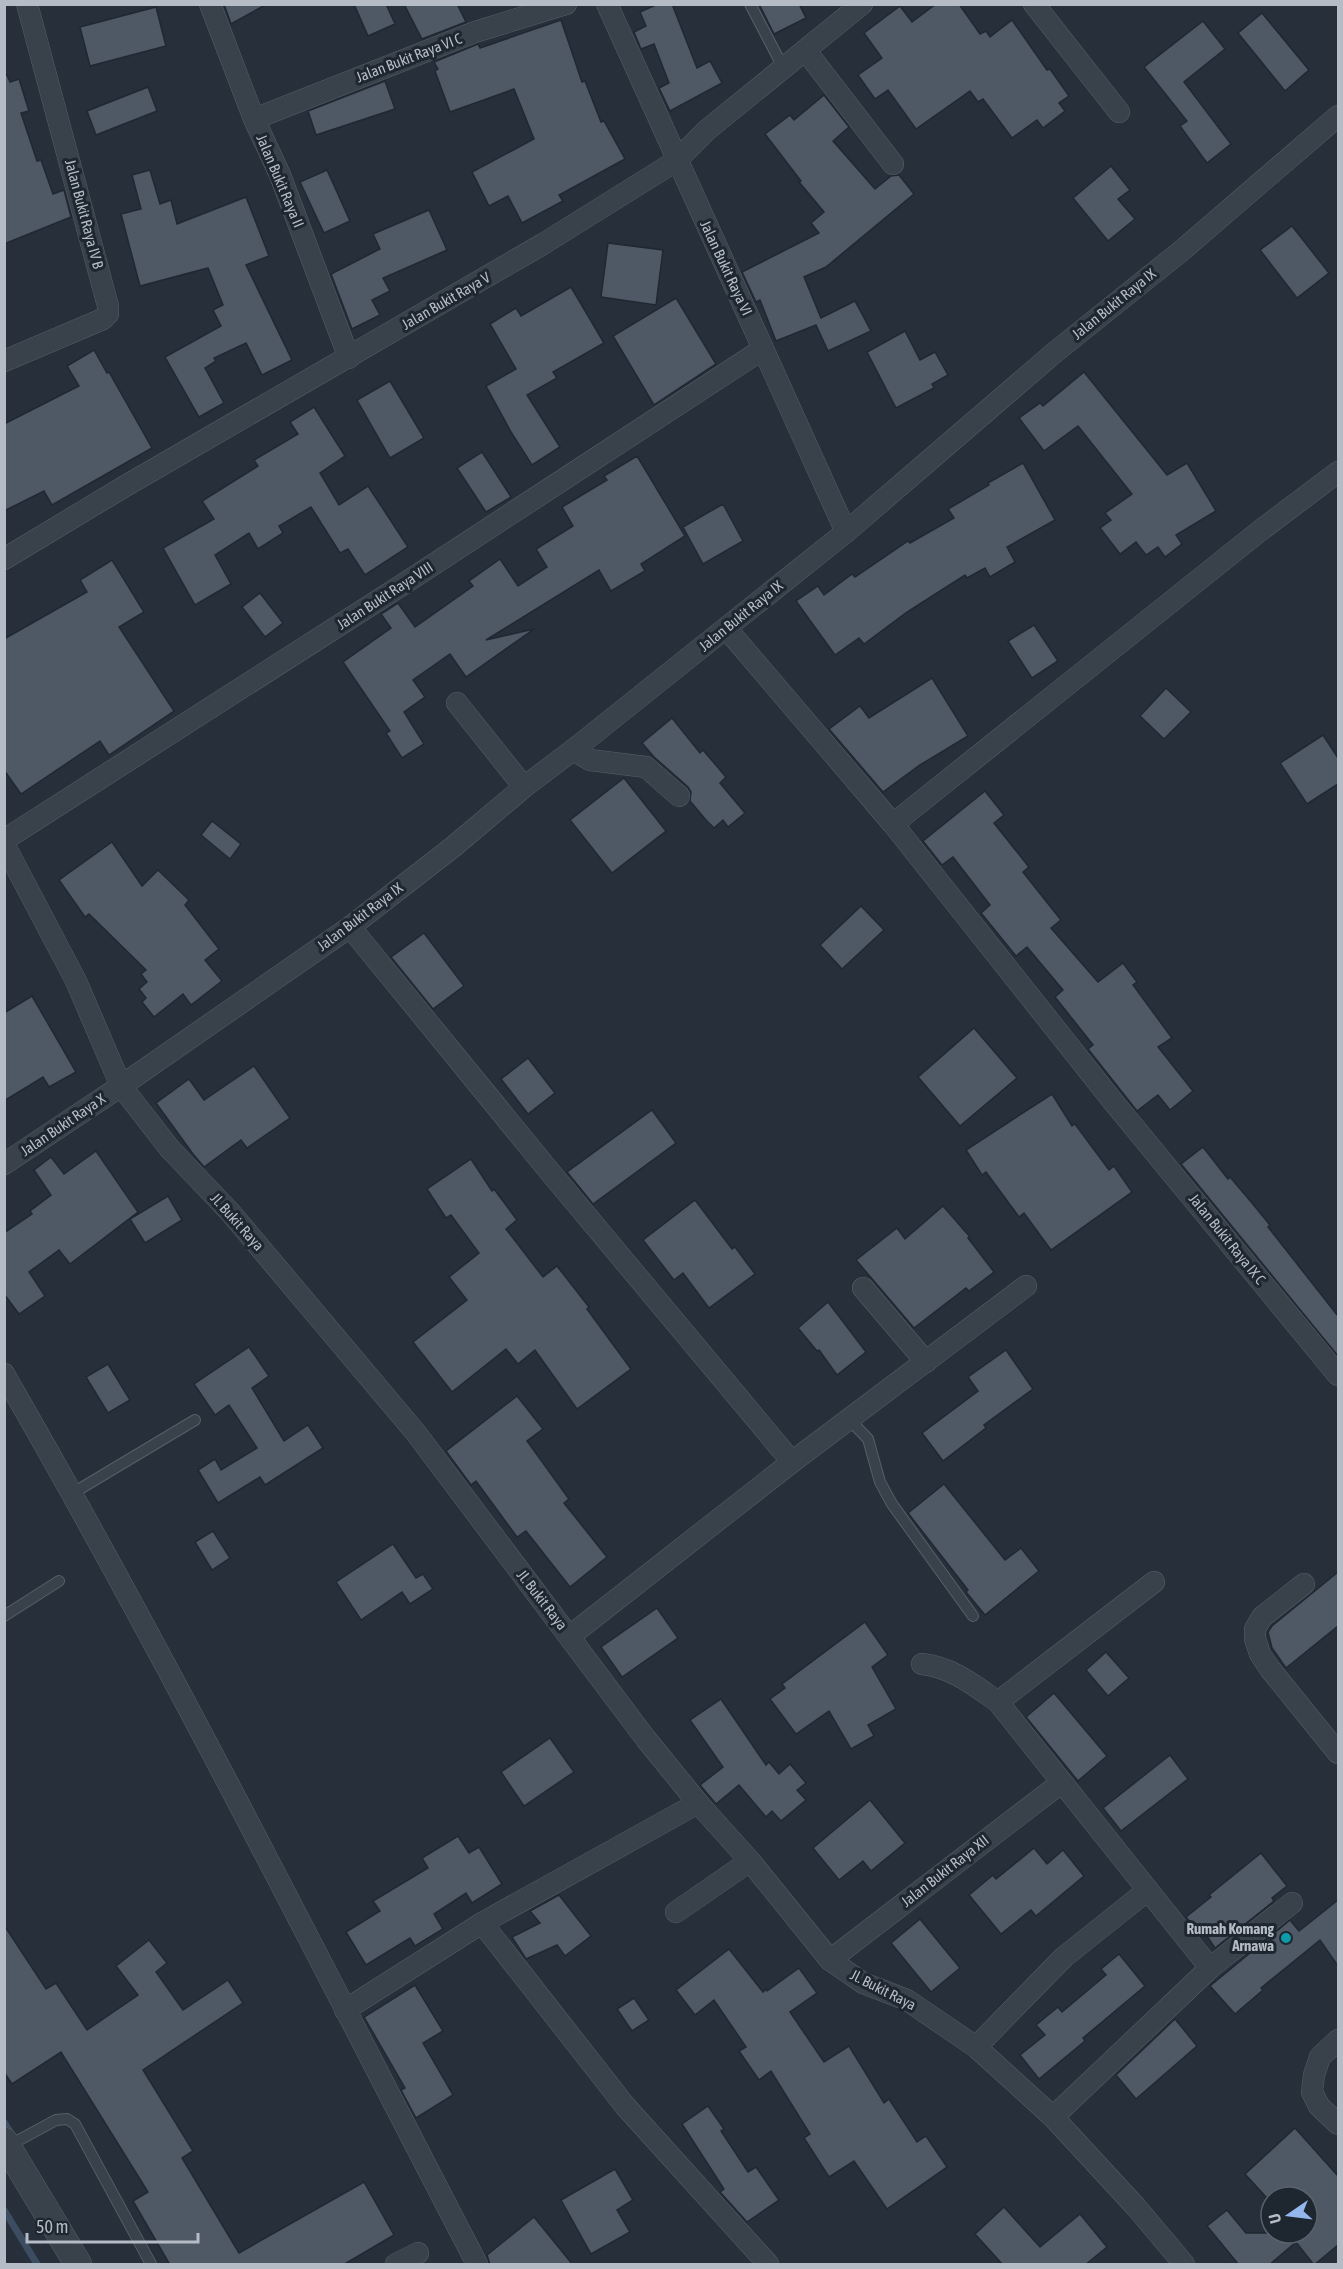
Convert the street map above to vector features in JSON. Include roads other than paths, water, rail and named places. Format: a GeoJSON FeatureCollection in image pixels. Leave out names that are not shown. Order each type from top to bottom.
{"type":"FeatureCollection","features":[{"type":"Feature","properties":{"kind":"street","name":"Jalan Bukit Raya IV B"},"geometry":{"type":"LineString","coordinates":[[4,361],[103,320],[108,314],[108,306],[27,4]]}},
{"type":"Feature","properties":{"kind":"street","name":"Jalan Bukit Raya II"},"geometry":{"type":"LineString","coordinates":[[210,4],[254,119],[280,175],[349,358]]}},
{"type":"Feature","properties":{"kind":"street","name":"Jalan Bukit Raya VI C"},"geometry":{"type":"LineString","coordinates":[[254,119],[475,32],[566,4]]}},
{"type":"Feature","properties":{"kind":"street","name":"Jalan Bukit Raya VI"},"geometry":{"type":"LineString","coordinates":[[607,4],[676,161],[846,532]]}},
{"type":"Feature","properties":{"kind":"street","name":"Jalan Bukit Raya V"},"geometry":{"type":"LineString","coordinates":[[4,559],[127,485],[543,244],[676,161],[707,130],[862,4]]}},
{"type":"Feature","properties":{"kind":"street"},"geometry":{"type":"LineString","coordinates":[[1034,4],[1119,112]]}},
{"type":"Feature","properties":{"kind":"street"},"geometry":{"type":"LineString","coordinates":[[806,51],[893,164]]}},
{"type":"Feature","properties":{"kind":"street","name":"Jalan Bukit Raya IX"},"geometry":{"type":"LineString","coordinates":[[121,1086],[350,927],[453,847],[524,787],[846,532],[1054,353],[1180,252],[1338,116]]}},
{"type":"Feature","properties":{"kind":"street","name":"Jalan Bukit Raya VIII"},"geometry":{"type":"LineString","coordinates":[[4,842],[763,349]]}},
{"type":"Feature","properties":{"kind":"street"},"geometry":{"type":"LineString","coordinates":[[893,824],[1338,472]]}},
{"type":"Feature","properties":{"kind":"street","name":"Jalan Bukit Raya IX C"},"geometry":{"type":"LineString","coordinates":[[726,628],[893,824],[1115,1104],[1338,1375]]}},
{"type":"Feature","properties":{"kind":"street"},"geometry":{"type":"LineString","coordinates":[[457,704],[524,787]]}},
{"type":"Feature","properties":{"kind":"street"},"geometry":{"type":"LineString","coordinates":[[573,750],[590,760],[646,767],[679,796]]}},
{"type":"Feature","properties":{"kind":"street","name":"Jl. Bukit Raya"},"geometry":{"type":"LineString","coordinates":[[4,842],[76,981],[121,1086],[170,1149],[230,1212],[416,1433],[646,1739],[698,1803],[750,1861],[830,1960],[863,1983],[907,2000],[976,2047],[1053,2117],[1150,2223],[1184,2265]]}},
{"type":"Feature","properties":{"kind":"street"},"geometry":{"type":"LineString","coordinates":[[350,927],[549,1172],[792,1462]]}},
{"type":"Feature","properties":{"kind":"street","name":"Jalan Bukit Raya X"},"geometry":{"type":"LineString","coordinates":[[4,1164],[121,1086]]}},
{"type":"Feature","properties":{"kind":"street"},"geometry":{"type":"LineString","coordinates":[[570,1636],[792,1462],[1026,1286]]}},
{"type":"Feature","properties":{"kind":"street"},"geometry":{"type":"LineString","coordinates":[[863,1288],[926,1362]]}},
{"type":"Feature","properties":{"kind":"street"},"geometry":{"type":"LineString","coordinates":[[4,1374],[73,1493],[262,1848],[477,2265]]}},
{"type":"Feature","properties":{"kind":"street"},"geometry":{"type":"LineString","coordinates":[[998,1702],[1154,1581]]}},
{"type":"Feature","properties":{"kind":"street"},"geometry":{"type":"LineString","coordinates":[[1304,1584],[1263,1617],[1255,1629],[1255,1639],[1260,1654],[1270,1669],[1338,1753]]}},
{"type":"Feature","properties":{"kind":"street"},"geometry":{"type":"LineString","coordinates":[[922,1664],[934,1665],[948,1671],[968,1681],[998,1702],[1210,1968]]}},
{"type":"Feature","properties":{"kind":"street","name":"Jalan Bukit Raya XII"},"geometry":{"type":"LineString","coordinates":[[830,1960],[1061,1783]]}},
{"type":"Feature","properties":{"kind":"street"},"geometry":{"type":"LineString","coordinates":[[345,2010],[482,1923],[698,1803]]}},
{"type":"Feature","properties":{"kind":"street"},"geometry":{"type":"LineString","coordinates":[[676,1912],[750,1861]]}},
{"type":"Feature","properties":{"kind":"street"},"geometry":{"type":"LineString","coordinates":[[976,2047],[1064,1957],[1148,1890]]}},
{"type":"Feature","properties":{"kind":"street"},"geometry":{"type":"LineString","coordinates":[[1053,2117],[1210,1968],[1292,1902]]}},
{"type":"Feature","properties":{"kind":"street"},"geometry":{"type":"LineString","coordinates":[[482,1923],[626,2107],[768,2265]]}},
{"type":"Feature","properties":{"kind":"street"},"geometry":{"type":"LineString","coordinates":[[1338,2040],[1320,2056],[1312,2092],[1319,2106],[1338,2124]]}},
{"type":"Feature","properties":{"kind":"street"},"geometry":{"type":"LineString","coordinates":[[6,2144],[78,2265]]}},
{"type":"Feature","properties":{"kind":"street"},"geometry":{"type":"LineString","coordinates":[[396,2265],[418,2253]]}},
{"type":"Feature","properties":{"kind":"lane"},"geometry":{"type":"LineString","coordinates":[[750,4],[784,69]]}},
{"type":"Feature","properties":{"kind":"lane"},"geometry":{"type":"LineString","coordinates":[[849,1419],[868,1438],[880,1482],[892,1504],[974,1616]]}},
{"type":"Feature","properties":{"kind":"lane"},"geometry":{"type":"LineString","coordinates":[[73,1493],[195,1420]]}},
{"type":"Feature","properties":{"kind":"lane"},"geometry":{"type":"LineString","coordinates":[[4,1616],[59,1581]]}},
{"type":"Feature","properties":{"kind":"lane"},"geometry":{"type":"LineString","coordinates":[[6,2144],[56,2120],[67,2119],[75,2124],[151,2265]]}},
{"type":"Feature","properties":{"kind":"waterway"},"geometry":{"type":"LineString","coordinates":[[4,2122],[12,2135]]}},
{"type":"Feature","properties":{"kind":"waterway"},"geometry":{"type":"LineString","coordinates":[[4,2210],[37,2264]]}},
{"type":"Feature","properties":{"kind":"place","name":"Rumah Komang Arnawa"},"geometry":{"type":"Point","coordinates":[1286,1938]}}]}
